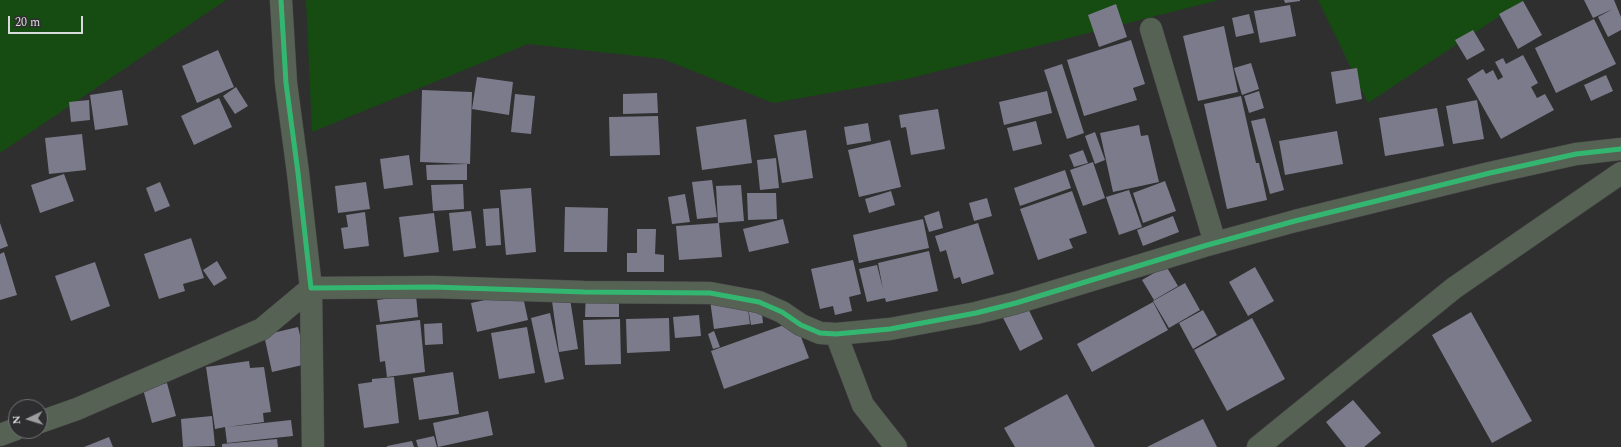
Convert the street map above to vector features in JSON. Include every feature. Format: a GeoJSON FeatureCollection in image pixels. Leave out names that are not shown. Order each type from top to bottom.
{"type":"FeatureCollection","features":[{"type":"Feature","properties":{"kind":"street"},"geometry":{"type":"LineString","coordinates":[[281,0],[286,83],[311,288],[313,447]]}},
{"type":"Feature","properties":{"kind":"street"},"geometry":{"type":"LineString","coordinates":[[1151,29],[1215,243]]}},
{"type":"Feature","properties":{"kind":"street"},"geometry":{"type":"LineString","coordinates":[[48,419],[77,409],[262,329],[311,288],[433,286],[584,292],[710,293],[759,302],[782,312],[801,325],[820,333],[836,334],[890,329],[976,313],[1016,303],[1215,243],[1295,221],[1490,173],[1576,154],[1621,149]]}},
{"type":"Feature","properties":{"kind":"street"},"geometry":{"type":"LineString","coordinates":[[1258,447],[1454,288],[1621,173]]}},
{"type":"Feature","properties":{"kind":"street"},"geometry":{"type":"LineString","coordinates":[[836,334],[863,405],[896,447]]}},
{"type":"Feature","properties":{"kind":"green space"},"geometry":{"type":"Polygon","coordinates":[[[0,0],[226,0],[0,153],[0,0]]]}},
{"type":"Feature","properties":{"kind":"green space"},"geometry":{"type":"Polygon","coordinates":[[[306,0],[1219,0],[907,79],[773,103],[663,59],[528,44],[312,132],[306,0]]]}},
{"type":"Feature","properties":{"kind":"green space"},"geometry":{"type":"Polygon","coordinates":[[[1318,0],[1524,0],[1368,103],[1318,0]]]}},
{"type":"Feature","properties":{"kind":"building"},"geometry":{"type":"Polygon","coordinates":[[[1284,0],[1300,0],[1300,1],[1285,3],[1284,0]]]}},
{"type":"Feature","properties":{"kind":"building"},"geometry":{"type":"Polygon","coordinates":[[[1584,0],[1614,0],[1621,17],[1621,30],[1608,37],[1598,17],[1613,9],[1593,18],[1584,0]]]}},
{"type":"Feature","properties":{"kind":"building"},"geometry":{"type":"Polygon","coordinates":[[[1523,1],[1542,35],[1518,49],[1499,14],[1523,1]]]}},
{"type":"Feature","properties":{"kind":"building"},"geometry":{"type":"Polygon","coordinates":[[[1116,4],[1127,37],[1099,47],[1088,15],[1116,4]]]}},
{"type":"Feature","properties":{"kind":"building"},"geometry":{"type":"Polygon","coordinates":[[[1290,5],[1296,36],[1260,43],[1254,11],[1290,5]]]}},
{"type":"Feature","properties":{"kind":"building"},"geometry":{"type":"Polygon","coordinates":[[[1249,14],[1254,33],[1236,37],[1232,18],[1249,14]]]}},
{"type":"Feature","properties":{"kind":"building"},"geometry":{"type":"Polygon","coordinates":[[[1594,19],[1616,64],[1556,93],[1535,48],[1594,19]]]}},
{"type":"Feature","properties":{"kind":"building"},"geometry":{"type":"Polygon","coordinates":[[[1224,26],[1238,92],[1198,101],[1183,36],[1224,26]]]}},
{"type":"Feature","properties":{"kind":"building"},"geometry":{"type":"Polygon","coordinates":[[[1473,30],[1485,50],[1467,60],[1455,40],[1473,30]]]}},
{"type":"Feature","properties":{"kind":"building"},"geometry":{"type":"Polygon","coordinates":[[[1131,40],[1145,84],[1133,88],[1137,100],[1084,116],[1067,60],[1131,40]]]}},
{"type":"Feature","properties":{"kind":"building"},"geometry":{"type":"Polygon","coordinates":[[[218,50],[234,87],[197,103],[182,66],[218,50]]]}},
{"type":"Feature","properties":{"kind":"building"},"geometry":{"type":"Polygon","coordinates":[[[1523,55],[1538,83],[1531,87],[1537,98],[1545,94],[1554,110],[1501,139],[1467,79],[1483,69],[1486,74],[1493,70],[1498,80],[1503,77],[1495,62],[1503,58],[1506,64],[1523,55]]]}},
{"type":"Feature","properties":{"kind":"building"},"geometry":{"type":"Polygon","coordinates":[[[1251,63],[1259,89],[1242,95],[1234,68],[1251,63]]]}},
{"type":"Feature","properties":{"kind":"building"},"geometry":{"type":"Polygon","coordinates":[[[1062,64],[1084,133],[1067,139],[1044,70],[1062,64]]]}},
{"type":"Feature","properties":{"kind":"building"},"geometry":{"type":"Polygon","coordinates":[[[1357,68],[1362,99],[1336,104],[1331,72],[1357,68]]]}},
{"type":"Feature","properties":{"kind":"building"},"geometry":{"type":"Polygon","coordinates":[[[1606,75],[1613,91],[1591,101],[1584,85],[1606,75]]]}},
{"type":"Feature","properties":{"kind":"building"},"geometry":{"type":"Polygon","coordinates":[[[477,77],[513,82],[509,115],[472,109],[477,77]]]}},
{"type":"Feature","properties":{"kind":"building"},"geometry":{"type":"Polygon","coordinates":[[[236,87],[248,106],[235,114],[223,96],[236,87]]]}},
{"type":"Feature","properties":{"kind":"building"},"geometry":{"type":"Polygon","coordinates":[[[122,90],[128,125],[95,130],[90,95],[122,90]]]}},
{"type":"Feature","properties":{"kind":"building"},"geometry":{"type":"Polygon","coordinates":[[[422,90],[472,92],[470,164],[420,162],[422,90]]]}},
{"type":"Feature","properties":{"kind":"building"},"geometry":{"type":"Polygon","coordinates":[[[1047,91],[1052,113],[1004,125],[999,102],[1047,91]]]}},
{"type":"Feature","properties":{"kind":"building"},"geometry":{"type":"Polygon","coordinates":[[[1259,91],[1264,108],[1249,113],[1244,96],[1259,91]]]}},
{"type":"Feature","properties":{"kind":"building"},"geometry":{"type":"Polygon","coordinates":[[[657,93],[658,113],[623,114],[623,94],[657,93]]]}},
{"type":"Feature","properties":{"kind":"building"},"geometry":{"type":"Polygon","coordinates":[[[515,94],[535,96],[531,134],[511,132],[515,94]]]}},
{"type":"Feature","properties":{"kind":"building"},"geometry":{"type":"Polygon","coordinates":[[[1241,96],[1256,163],[1259,163],[1267,200],[1227,209],[1204,104],[1241,96]]]}},
{"type":"Feature","properties":{"kind":"building"},"geometry":{"type":"Polygon","coordinates":[[[219,98],[232,127],[194,145],[181,116],[219,98]]]}},
{"type":"Feature","properties":{"kind":"building"},"geometry":{"type":"Polygon","coordinates":[[[89,100],[90,120],[71,122],[69,102],[89,100]]]}},
{"type":"Feature","properties":{"kind":"building"},"geometry":{"type":"Polygon","coordinates":[[[1477,100],[1484,139],[1453,144],[1446,106],[1477,100]]]}},
{"type":"Feature","properties":{"kind":"building"},"geometry":{"type":"Polygon","coordinates":[[[1437,108],[1444,146],[1385,156],[1379,118],[1437,108]]]}},
{"type":"Feature","properties":{"kind":"building"},"geometry":{"type":"Polygon","coordinates":[[[938,109],[945,149],[911,155],[906,127],[901,128],[899,115],[938,109]]]}},
{"type":"Feature","properties":{"kind":"building"},"geometry":{"type":"Polygon","coordinates":[[[658,116],[660,155],[610,156],[609,117],[658,116]]]}},
{"type":"Feature","properties":{"kind":"building"},"geometry":{"type":"Polygon","coordinates":[[[1265,118],[1284,190],[1270,194],[1251,121],[1265,118]]]}},
{"type":"Feature","properties":{"kind":"building"},"geometry":{"type":"Polygon","coordinates":[[[746,119],[752,163],[702,170],[696,127],[746,119]]]}},
{"type":"Feature","properties":{"kind":"building"},"geometry":{"type":"Polygon","coordinates":[[[1036,121],[1042,144],[1013,151],[1007,128],[1036,121]]]}},
{"type":"Feature","properties":{"kind":"building"},"geometry":{"type":"Polygon","coordinates":[[[868,123],[871,141],[847,145],[844,127],[868,123]]]}},
{"type":"Feature","properties":{"kind":"building"},"geometry":{"type":"Polygon","coordinates":[[[1139,125],[1141,136],[1148,135],[1159,182],[1113,192],[1100,133],[1139,125]]]}},
{"type":"Feature","properties":{"kind":"building"},"geometry":{"type":"Polygon","coordinates":[[[806,130],[813,178],[782,183],[774,135],[806,130]]]}},
{"type":"Feature","properties":{"kind":"building"},"geometry":{"type":"Polygon","coordinates":[[[1337,131],[1343,164],[1285,175],[1279,141],[1337,131]]]}},
{"type":"Feature","properties":{"kind":"building"},"geometry":{"type":"Polygon","coordinates":[[[1095,132],[1105,160],[1095,164],[1085,136],[1095,132]]]}},
{"type":"Feature","properties":{"kind":"building"},"geometry":{"type":"Polygon","coordinates":[[[82,134],[86,170],[49,174],[45,138],[82,134]]]}},
{"type":"Feature","properties":{"kind":"building"},"geometry":{"type":"Polygon","coordinates":[[[890,140],[901,187],[859,197],[848,150],[890,140]]]}},
{"type":"Feature","properties":{"kind":"building"},"geometry":{"type":"Polygon","coordinates":[[[1083,150],[1088,163],[1074,167],[1069,155],[1083,150]]]}},
{"type":"Feature","properties":{"kind":"building"},"geometry":{"type":"Polygon","coordinates":[[[409,155],[413,185],[384,189],[380,159],[409,155]]]}},
{"type":"Feature","properties":{"kind":"building"},"geometry":{"type":"Polygon","coordinates":[[[776,158],[779,188],[760,190],[757,160],[776,158]]]}},
{"type":"Feature","properties":{"kind":"building"},"geometry":{"type":"Polygon","coordinates":[[[1093,162],[1105,198],[1083,206],[1070,170],[1093,162]]]}},
{"type":"Feature","properties":{"kind":"building"},"geometry":{"type":"Polygon","coordinates":[[[467,164],[467,180],[427,180],[426,165],[467,164]]]}},
{"type":"Feature","properties":{"kind":"building"},"geometry":{"type":"Polygon","coordinates":[[[1065,170],[1071,188],[1020,206],[1014,188],[1065,170]]]}},
{"type":"Feature","properties":{"kind":"building"},"geometry":{"type":"Polygon","coordinates":[[[64,174],[74,201],[40,213],[31,185],[64,174]]]}},
{"type":"Feature","properties":{"kind":"building"},"geometry":{"type":"Polygon","coordinates":[[[712,180],[717,217],[697,219],[692,182],[712,180]]]}},
{"type":"Feature","properties":{"kind":"building"},"geometry":{"type":"Polygon","coordinates":[[[1165,181],[1176,211],[1143,223],[1133,193],[1165,181]]]}},
{"type":"Feature","properties":{"kind":"building"},"geometry":{"type":"Polygon","coordinates":[[[160,182],[170,206],[155,212],[146,188],[160,182]]]}},
{"type":"Feature","properties":{"kind":"building"},"geometry":{"type":"Polygon","coordinates":[[[366,182],[370,209],[338,213],[335,186],[366,182]]]}},
{"type":"Feature","properties":{"kind":"building"},"geometry":{"type":"Polygon","coordinates":[[[463,184],[464,209],[433,211],[431,185],[463,184]]]}},
{"type":"Feature","properties":{"kind":"building"},"geometry":{"type":"Polygon","coordinates":[[[741,185],[744,221],[718,223],[716,186],[741,185]]]}},
{"type":"Feature","properties":{"kind":"building"},"geometry":{"type":"Polygon","coordinates":[[[531,188],[536,252],[506,255],[500,190],[531,188]]]}},
{"type":"Feature","properties":{"kind":"building"},"geometry":{"type":"Polygon","coordinates":[[[1129,190],[1142,227],[1119,235],[1106,197],[1129,190]]]}},
{"type":"Feature","properties":{"kind":"building"},"geometry":{"type":"Polygon","coordinates":[[[891,191],[895,205],[869,213],[865,199],[891,191]]]}},
{"type":"Feature","properties":{"kind":"building"},"geometry":{"type":"Polygon","coordinates":[[[1072,191],[1087,233],[1069,239],[1073,248],[1038,260],[1020,209],[1072,191]]]}},
{"type":"Feature","properties":{"kind":"building"},"geometry":{"type":"Polygon","coordinates":[[[747,193],[776,193],[777,219],[748,220],[747,193]]]}},
{"type":"Feature","properties":{"kind":"building"},"geometry":{"type":"Polygon","coordinates":[[[685,194],[690,222],[672,224],[668,197],[685,194]]]}},
{"type":"Feature","properties":{"kind":"building"},"geometry":{"type":"Polygon","coordinates":[[[987,198],[992,216],[974,221],[969,203],[987,198]]]}},
{"type":"Feature","properties":{"kind":"building"},"geometry":{"type":"Polygon","coordinates":[[[565,207],[608,208],[607,252],[564,252],[565,207]]]}},
{"type":"Feature","properties":{"kind":"building"},"geometry":{"type":"Polygon","coordinates":[[[499,208],[501,245],[486,246],[483,209],[499,208]]]}},
{"type":"Feature","properties":{"kind":"building"},"geometry":{"type":"Polygon","coordinates":[[[471,211],[476,248],[453,251],[449,213],[471,211]]]}},
{"type":"Feature","properties":{"kind":"building"},"geometry":{"type":"Polygon","coordinates":[[[939,211],[943,228],[929,232],[924,216],[939,211]]]}},
{"type":"Feature","properties":{"kind":"building"},"geometry":{"type":"Polygon","coordinates":[[[365,212],[369,246],[344,249],[341,228],[348,227],[346,215],[365,212]]]}},
{"type":"Feature","properties":{"kind":"building"},"geometry":{"type":"Polygon","coordinates":[[[434,213],[439,252],[404,257],[399,217],[434,213]]]}},
{"type":"Feature","properties":{"kind":"building"},"geometry":{"type":"Polygon","coordinates":[[[1173,216],[1179,232],[1143,246],[1137,230],[1173,216]]]}},
{"type":"Feature","properties":{"kind":"building"},"geometry":{"type":"Polygon","coordinates":[[[783,219],[789,243],[749,252],[743,229],[783,219]]]}},
{"type":"Feature","properties":{"kind":"building"},"geometry":{"type":"Polygon","coordinates":[[[923,219],[929,248],[859,263],[853,235],[923,219]]]}},
{"type":"Feature","properties":{"kind":"building"},"geometry":{"type":"Polygon","coordinates":[[[0,223],[8,246],[0,249],[0,223]]]}},
{"type":"Feature","properties":{"kind":"building"},"geometry":{"type":"Polygon","coordinates":[[[719,223],[722,257],[679,260],[676,226],[719,223]]]}},
{"type":"Feature","properties":{"kind":"building"},"geometry":{"type":"Polygon","coordinates":[[[978,223],[994,274],[962,284],[960,277],[954,279],[946,250],[940,252],[935,236],[978,223]]]}},
{"type":"Feature","properties":{"kind":"building"},"geometry":{"type":"Polygon","coordinates":[[[637,229],[656,229],[655,254],[664,255],[664,272],[627,272],[627,253],[637,253],[637,229]]]}},
{"type":"Feature","properties":{"kind":"building"},"geometry":{"type":"Polygon","coordinates":[[[191,238],[204,278],[183,284],[185,291],[159,299],[144,254],[191,238]]]}},
{"type":"Feature","properties":{"kind":"building"},"geometry":{"type":"Polygon","coordinates":[[[929,251],[938,291],[886,302],[885,298],[867,302],[859,269],[877,265],[883,289],[878,263],[929,251]]]}},
{"type":"Feature","properties":{"kind":"building"},"geometry":{"type":"Polygon","coordinates":[[[4,252],[17,295],[0,300],[0,254],[4,252]]]}},
{"type":"Feature","properties":{"kind":"building"},"geometry":{"type":"Polygon","coordinates":[[[853,260],[861,294],[849,297],[852,311],[835,315],[833,306],[820,309],[811,269],[853,260]]]}},
{"type":"Feature","properties":{"kind":"building"},"geometry":{"type":"Polygon","coordinates":[[[217,261],[227,278],[214,286],[203,270],[217,261]]]}},
{"type":"Feature","properties":{"kind":"building"},"geometry":{"type":"Polygon","coordinates":[[[95,262],[110,306],[71,321],[55,276],[95,262]]]}},
{"type":"Feature","properties":{"kind":"building"},"geometry":{"type":"Polygon","coordinates":[[[1166,266],[1178,286],[1154,300],[1142,280],[1166,266]]]}},
{"type":"Feature","properties":{"kind":"building"},"geometry":{"type":"Polygon","coordinates":[[[1255,267],[1274,301],[1248,316],[1229,282],[1255,267]]]}},
{"type":"Feature","properties":{"kind":"building"},"geometry":{"type":"Polygon","coordinates":[[[1185,283],[1200,310],[1169,328],[1153,301],[1185,283]]]}},
{"type":"Feature","properties":{"kind":"building"},"geometry":{"type":"Polygon","coordinates":[[[586,289],[619,289],[619,317],[585,317],[586,289]]]}},
{"type":"Feature","properties":{"kind":"building"},"geometry":{"type":"Polygon","coordinates":[[[522,292],[528,320],[477,332],[471,303],[522,292]]]}},
{"type":"Feature","properties":{"kind":"building"},"geometry":{"type":"Polygon","coordinates":[[[1021,294],[1043,339],[1020,351],[997,306],[1021,294]]]}},
{"type":"Feature","properties":{"kind":"building"},"geometry":{"type":"Polygon","coordinates":[[[416,295],[418,317],[380,322],[377,300],[416,295]]]}},
{"type":"Feature","properties":{"kind":"building"},"geometry":{"type":"Polygon","coordinates":[[[746,295],[750,324],[714,329],[710,300],[746,295]]]}},
{"type":"Feature","properties":{"kind":"building"},"geometry":{"type":"Polygon","coordinates":[[[570,299],[578,349],[559,352],[552,301],[570,299]]]}},
{"type":"Feature","properties":{"kind":"building"},"geometry":{"type":"Polygon","coordinates":[[[1153,302],[1168,330],[1092,372],[1077,344],[1153,302]]]}},
{"type":"Feature","properties":{"kind":"building"},"geometry":{"type":"Polygon","coordinates":[[[761,305],[763,323],[751,325],[748,307],[761,305]]]}},
{"type":"Feature","properties":{"kind":"building"},"geometry":{"type":"Polygon","coordinates":[[[1203,310],[1217,335],[1193,349],[1179,323],[1203,310]]]}},
{"type":"Feature","properties":{"kind":"building"},"geometry":{"type":"Polygon","coordinates":[[[1471,312],[1532,421],[1492,443],[1432,335],[1471,312]]]}},
{"type":"Feature","properties":{"kind":"building"},"geometry":{"type":"Polygon","coordinates":[[[550,313],[564,379],[545,383],[531,318],[550,313]]]}},
{"type":"Feature","properties":{"kind":"building"},"geometry":{"type":"Polygon","coordinates":[[[699,315],[701,336],[675,338],[673,317],[699,315]]]}},
{"type":"Feature","properties":{"kind":"building"},"geometry":{"type":"Polygon","coordinates":[[[669,318],[670,351],[627,353],[626,319],[669,318]]]}},
{"type":"Feature","properties":{"kind":"building"},"geometry":{"type":"Polygon","coordinates":[[[1252,318],[1285,379],[1227,411],[1194,350],[1252,318]]]}},
{"type":"Feature","properties":{"kind":"building"},"geometry":{"type":"Polygon","coordinates":[[[620,319],[621,364],[585,365],[583,320],[620,319]]]}},
{"type":"Feature","properties":{"kind":"building"},"geometry":{"type":"Polygon","coordinates":[[[420,320],[425,372],[387,377],[385,361],[380,362],[376,325],[420,320]]]}},
{"type":"Feature","properties":{"kind":"building"},"geometry":{"type":"Polygon","coordinates":[[[795,321],[809,358],[724,389],[711,351],[795,321]]]}},
{"type":"Feature","properties":{"kind":"building"},"geometry":{"type":"Polygon","coordinates":[[[442,323],[443,344],[425,345],[424,324],[442,323]]]}},
{"type":"Feature","properties":{"kind":"building"},"geometry":{"type":"Polygon","coordinates":[[[298,327],[307,364],[272,372],[264,335],[298,327]]]}},
{"type":"Feature","properties":{"kind":"building"},"geometry":{"type":"Polygon","coordinates":[[[527,327],[535,373],[499,379],[491,333],[527,327]]]}},
{"type":"Feature","properties":{"kind":"building"},"geometry":{"type":"Polygon","coordinates":[[[714,331],[720,347],[713,349],[708,334],[714,331]]]}},
{"type":"Feature","properties":{"kind":"building"},"geometry":{"type":"Polygon","coordinates":[[[249,361],[250,368],[264,367],[271,412],[263,413],[264,422],[227,427],[291,420],[293,436],[227,443],[225,427],[215,429],[206,367],[249,361]]]}},
{"type":"Feature","properties":{"kind":"building"},"geometry":{"type":"Polygon","coordinates":[[[453,372],[459,414],[419,420],[413,378],[453,372]]]}},
{"type":"Feature","properties":{"kind":"building"},"geometry":{"type":"Polygon","coordinates":[[[394,377],[399,423],[364,428],[358,384],[372,382],[372,379],[394,377]]]}},
{"type":"Feature","properties":{"kind":"building"},"geometry":{"type":"Polygon","coordinates":[[[167,383],[176,416],[152,423],[143,389],[167,383]]]}},
{"type":"Feature","properties":{"kind":"building"},"geometry":{"type":"Polygon","coordinates":[[[1067,394],[1095,447],[1015,447],[1004,428],[1067,394]]]}},
{"type":"Feature","properties":{"kind":"building"},"geometry":{"type":"Polygon","coordinates":[[[1353,400],[1381,433],[1364,447],[1346,447],[1326,422],[1353,400]]]}},
{"type":"Feature","properties":{"kind":"building"},"geometry":{"type":"Polygon","coordinates":[[[488,411],[493,435],[438,447],[433,423],[488,411]]]}},
{"type":"Feature","properties":{"kind":"building"},"geometry":{"type":"Polygon","coordinates":[[[212,416],[215,446],[183,447],[181,419],[212,416]]]}},
{"type":"Feature","properties":{"kind":"building"},"geometry":{"type":"Polygon","coordinates":[[[1203,419],[1217,447],[1147,447],[1203,419]]]}},
{"type":"Feature","properties":{"kind":"building"},"geometry":{"type":"Polygon","coordinates":[[[434,436],[437,447],[418,447],[416,440],[434,436]]]}},
{"type":"Feature","properties":{"kind":"building"},"geometry":{"type":"Polygon","coordinates":[[[109,437],[113,447],[84,447],[109,437]]]}},
{"type":"Feature","properties":{"kind":"building"},"geometry":{"type":"Polygon","coordinates":[[[277,439],[278,447],[222,447],[222,444],[277,439]]]}},
{"type":"Feature","properties":{"kind":"building"},"geometry":{"type":"Polygon","coordinates":[[[412,441],[414,447],[387,447],[387,446],[412,441]]]}},
{"type":"Feature","properties":{"kind":"cycle path"},"geometry":{"type":"LineString","coordinates":[[281,0],[286,83],[311,288],[433,287],[584,292],[710,293],[759,302],[782,312],[801,325],[820,333],[836,334],[890,329],[976,313],[1016,303],[1204,246],[1295,221],[1490,173],[1576,154],[1621,149]]}}]}
